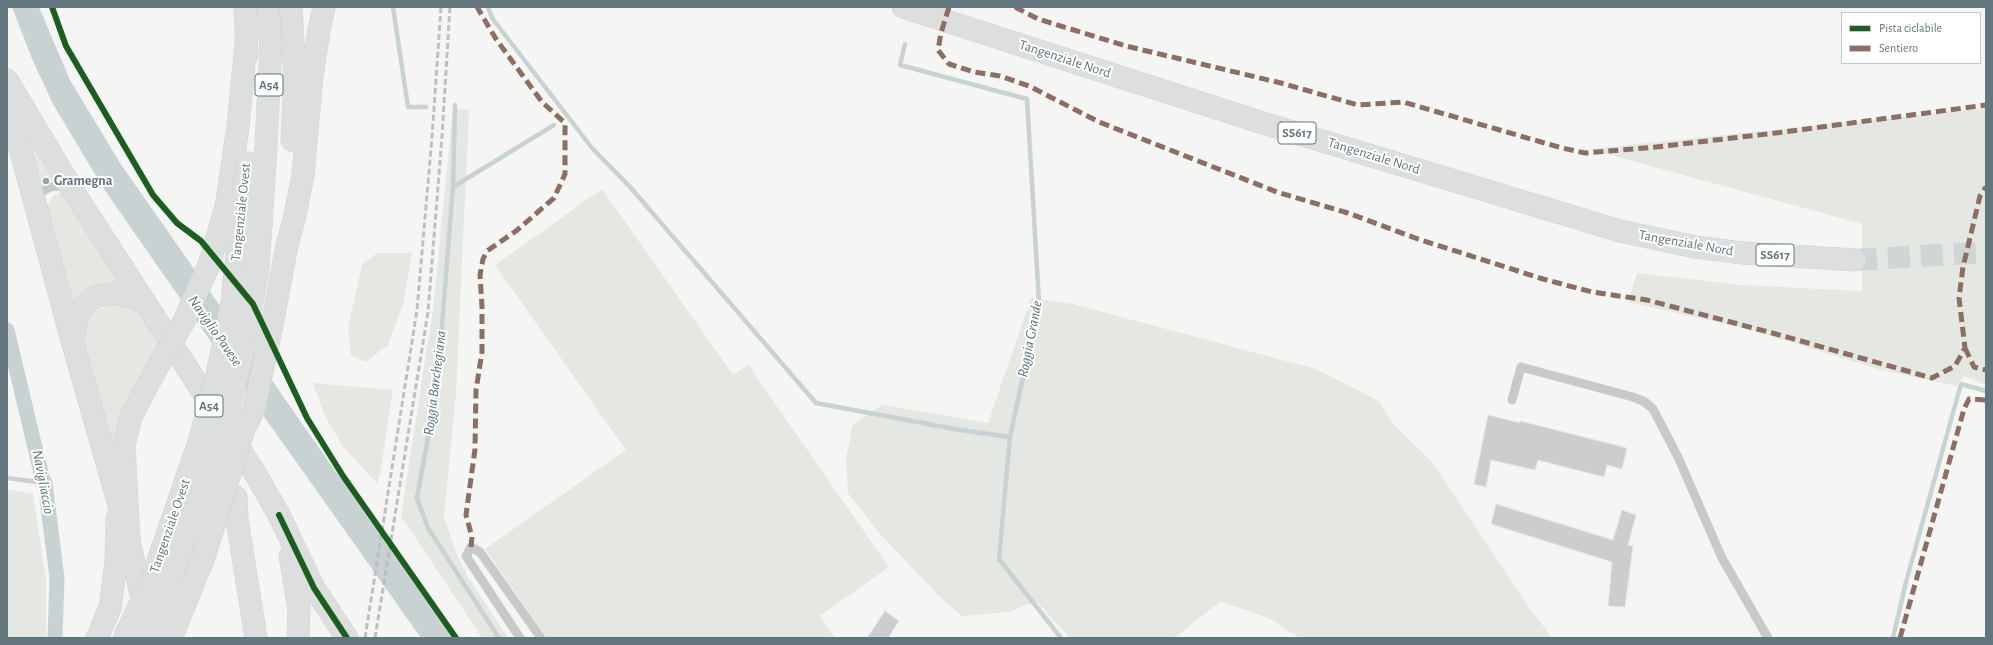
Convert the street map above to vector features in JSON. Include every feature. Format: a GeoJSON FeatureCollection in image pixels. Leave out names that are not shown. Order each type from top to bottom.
{"type":"FeatureCollection","features":[{"type":"Feature","properties":{"kind":"main road","name":"Tangenziale Ovest"},"geometry":{"type":"LineString","coordinates":[[146,638],[161,607],[220,446],[242,355],[258,269],[256,162],[246,43],[245,7]]}},
{"type":"Feature","properties":{"kind":"main road","name":"Tangenziale Ovest"},"geometry":{"type":"LineString","coordinates":[[124,638],[150,584],[199,442],[217,375],[232,302],[256,162],[271,49],[268,7]]}},
{"type":"Feature","properties":{"kind":"main road"},"geometry":{"type":"LineString","coordinates":[[287,245],[296,77],[291,7]]}},
{"type":"Feature","properties":{"kind":"main road"},"geometry":{"type":"LineString","coordinates":[[256,638],[237,519],[236,497],[287,245],[294,220],[303,175],[312,76],[324,7]]}},
{"type":"Feature","properties":{"kind":"main road","name":"Tangenziale Nord"},"geometry":{"type":"LineString","coordinates":[[903,7],[1263,123],[1620,231],[1695,247],[1743,253],[1855,260]]}},
{"type":"Feature","properties":{"kind":"main road"},"geometry":{"type":"LineString","coordinates":[[130,540],[124,446],[131,417],[158,364],[183,323],[209,265],[226,207],[238,127],[246,43]]}},
{"type":"Feature","properties":{"kind":"main road"},"geometry":{"type":"LineString","coordinates":[[7,80],[75,194],[255,473],[279,515],[314,588],[347,638]]}},
{"type":"Feature","properties":{"kind":"main road"},"geometry":{"type":"LineString","coordinates":[[7,100],[73,344],[130,540],[150,638]]}},
{"type":"Feature","properties":{"kind":"main road"},"geometry":{"type":"LineString","coordinates":[[73,344],[75,324],[78,314],[88,302],[97,296],[116,293],[134,298],[145,304]]}},
{"type":"Feature","properties":{"kind":"main road"},"geometry":{"type":"LineString","coordinates":[[171,638],[203,560],[244,430],[254,409]]}},
{"type":"Feature","properties":{"kind":"main road"},"geometry":{"type":"LineString","coordinates":[[97,638],[110,608],[116,563],[117,499]]}},
{"type":"Feature","properties":{"kind":"main road"},"geometry":{"type":"LineString","coordinates":[[279,515],[292,564],[299,609],[298,638]]}},
{"type":"Feature","properties":{"kind":"lane"},"geometry":{"type":"LineString","coordinates":[[38,213],[38,200],[46,188],[59,186],[69,189],[75,194]]}},
{"type":"Feature","properties":{"kind":"lane"},"geometry":{"type":"LineString","coordinates":[[1512,400],[1521,367],[1633,397],[1645,402],[1653,409],[1678,457],[1722,558],[1768,638]]}},
{"type":"Feature","properties":{"kind":"lane"},"geometry":{"type":"LineString","coordinates":[[520,638],[466,556],[471,547],[480,552],[541,638]]}},
{"type":"Feature","properties":{"kind":"shaded area"},"geometry":{"type":"Polygon","coordinates":[[[1986,108],[1986,385],[1964,376],[1956,386],[1878,369],[1744,328],[1628,302],[1637,273],[1740,285],[1862,291],[1862,224],[1589,149],[1986,108]]]}},
{"type":"Feature","properties":{"kind":"shaded area"},"geometry":{"type":"Polygon","coordinates":[[[453,109],[469,110],[456,393],[444,517],[455,550],[468,577],[508,638],[482,638],[401,516],[433,309],[453,109]]]}},
{"type":"Feature","properties":{"kind":"shaded area"},"geometry":{"type":"Polygon","coordinates":[[[26,132],[60,179],[41,184],[26,132]]]}},
{"type":"Feature","properties":{"kind":"shaded area"},"geometry":{"type":"Polygon","coordinates":[[[602,189],[733,375],[748,365],[889,567],[820,616],[835,638],[547,638],[485,549],[626,450],[495,265],[602,189]]]}},
{"type":"Feature","properties":{"kind":"shaded area"},"geometry":{"type":"Polygon","coordinates":[[[60,193],[67,193],[119,281],[98,285],[81,294],[71,304],[47,205],[53,196],[60,193]]]}},
{"type":"Feature","properties":{"kind":"shaded area"},"geometry":{"type":"Polygon","coordinates":[[[377,253],[412,253],[403,304],[388,345],[366,362],[351,356],[348,327],[362,265],[377,253]]]}},
{"type":"Feature","properties":{"kind":"shaded area"},"geometry":{"type":"Polygon","coordinates":[[[1031,298],[1073,304],[1316,369],[1379,401],[1392,423],[1432,462],[1526,603],[1552,638],[1300,638],[1270,619],[1221,601],[1174,638],[1070,638],[1036,601],[1009,612],[962,616],[939,596],[880,534],[848,493],[846,458],[853,425],[882,405],[988,423],[1031,298]]]}},
{"type":"Feature","properties":{"kind":"shaded area"},"geometry":{"type":"Polygon","coordinates":[[[110,304],[127,305],[142,313],[162,343],[116,452],[87,357],[84,339],[87,324],[93,313],[110,304]]]}},
{"type":"Feature","properties":{"kind":"shaded area"},"geometry":{"type":"Polygon","coordinates":[[[313,383],[393,390],[380,474],[377,483],[343,447],[324,414],[313,383]]]}},
{"type":"Feature","properties":{"kind":"shaded area"},"geometry":{"type":"Polygon","coordinates":[[[7,489],[33,494],[46,579],[46,638],[7,638],[7,489]]]}},
{"type":"Feature","properties":{"kind":"water","name":"Naviglio Pavese"},"geometry":{"type":"Polygon","coordinates":[[[12,7],[39,7],[70,80],[120,163],[452,638],[421,638],[163,274],[102,186],[53,104],[32,59],[12,7]]]}},
{"type":"Feature","properties":{"kind":"building"},"geometry":{"type":"Polygon","coordinates":[[[1488,415],[1520,423],[1520,421],[1627,448],[1622,469],[1607,465],[1604,477],[1538,460],[1535,470],[1491,460],[1486,487],[1474,484],[1488,415]]]}},
{"type":"Feature","properties":{"kind":"building"},"geometry":{"type":"Polygon","coordinates":[[[1496,504],[1613,540],[1622,510],[1636,515],[1628,545],[1633,546],[1625,607],[1608,606],[1612,562],[1491,524],[1496,504]]]}},
{"type":"Feature","properties":{"kind":"building"},"geometry":{"type":"Polygon","coordinates":[[[885,611],[899,621],[888,638],[867,638],[885,611]]]}},
{"type":"Feature","properties":{"kind":"waterway","name":"Roggia Barchegiana"},"geometry":{"type":"LineString","coordinates":[[393,7],[408,107],[426,107]]}},
{"type":"Feature","properties":{"kind":"waterway"},"geometry":{"type":"LineString","coordinates":[[488,7],[492,18],[592,148],[631,188],[816,403],[960,430],[1010,437]]}},
{"type":"Feature","properties":{"kind":"waterway","name":"Roggia Grande"},"geometry":{"type":"LineString","coordinates":[[905,44],[900,65],[1027,99],[1039,302],[1010,437],[999,559],[1061,638]]}},
{"type":"Feature","properties":{"kind":"waterway","name":"Roggia Barchegiana"},"geometry":{"type":"LineString","coordinates":[[455,105],[453,187],[437,388],[417,498],[428,528],[499,638]]}},
{"type":"Feature","properties":{"kind":"waterway"},"geometry":{"type":"LineString","coordinates":[[453,187],[554,125]]}},
{"type":"Feature","properties":{"kind":"waterway","name":"Navigliaccio"},"geometry":{"type":"LineString","coordinates":[[7,330],[42,477],[45,483],[57,578],[55,638]]}},
{"type":"Feature","properties":{"kind":"waterway"},"geometry":{"type":"LineString","coordinates":[[1893,638],[1906,582],[1961,384],[1986,391]]}},
{"type":"Feature","properties":{"kind":"waterway"},"geometry":{"type":"LineString","coordinates":[[7,478],[45,483]]}},
{"type":"Feature","properties":{"kind":"tunnel"},"geometry":{"type":"LineString","coordinates":[[1855,260],[1986,252]]}},
{"type":"Feature","properties":{"kind":"railway"},"geometry":{"type":"LineString","coordinates":[[365,638],[417,310],[432,137],[441,7]]}},
{"type":"Feature","properties":{"kind":"railway"},"geometry":{"type":"LineString","coordinates":[[375,638],[428,312],[442,136],[450,7]]}},
{"type":"Feature","properties":{"kind":"marked path"},"geometry":{"type":"LineString","coordinates":[[471,547],[472,537],[466,515],[475,449],[476,390],[482,352],[480,275],[483,259],[487,251],[516,231],[554,198],[565,174],[565,123],[542,102],[496,39],[477,7]]}},
{"type":"Feature","properties":{"kind":"marked path"},"geometry":{"type":"LineString","coordinates":[[949,7],[941,33],[938,50],[949,64],[974,72],[1000,76],[1029,86],[1099,122],[1277,192],[1348,213],[1418,239],[1543,279],[1592,292],[1647,300],[1776,334],[1932,378],[1955,366],[1965,348],[1959,298],[1963,267],[1980,196],[1986,187]]}},
{"type":"Feature","properties":{"kind":"marked path"},"geometry":{"type":"LineString","coordinates":[[1015,7],[1038,19],[1126,46],[1281,83],[1358,105],[1403,102],[1562,148],[1585,153],[1656,147],[1784,132],[1986,105]]}},
{"type":"Feature","properties":{"kind":"marked path"},"geometry":{"type":"LineString","coordinates":[[1965,348],[1974,367],[1986,370]]}},
{"type":"Feature","properties":{"kind":"marked path"},"geometry":{"type":"LineString","coordinates":[[1900,638],[1964,409],[1969,399],[1986,400]]}},
{"type":"Feature","properties":{"kind":"cycle path"},"geometry":{"type":"LineString","coordinates":[[52,7],[66,46],[153,195],[177,223],[201,241],[253,304],[307,418],[343,476],[456,638]]}},
{"type":"Feature","properties":{"kind":"cycle path"},"geometry":{"type":"LineString","coordinates":[[279,515],[314,588],[347,638]]}},
{"type":"Feature","properties":{"kind":"place","name":"Gramegna"},"geometry":{"type":"Point","coordinates":[46,181]}}]}
